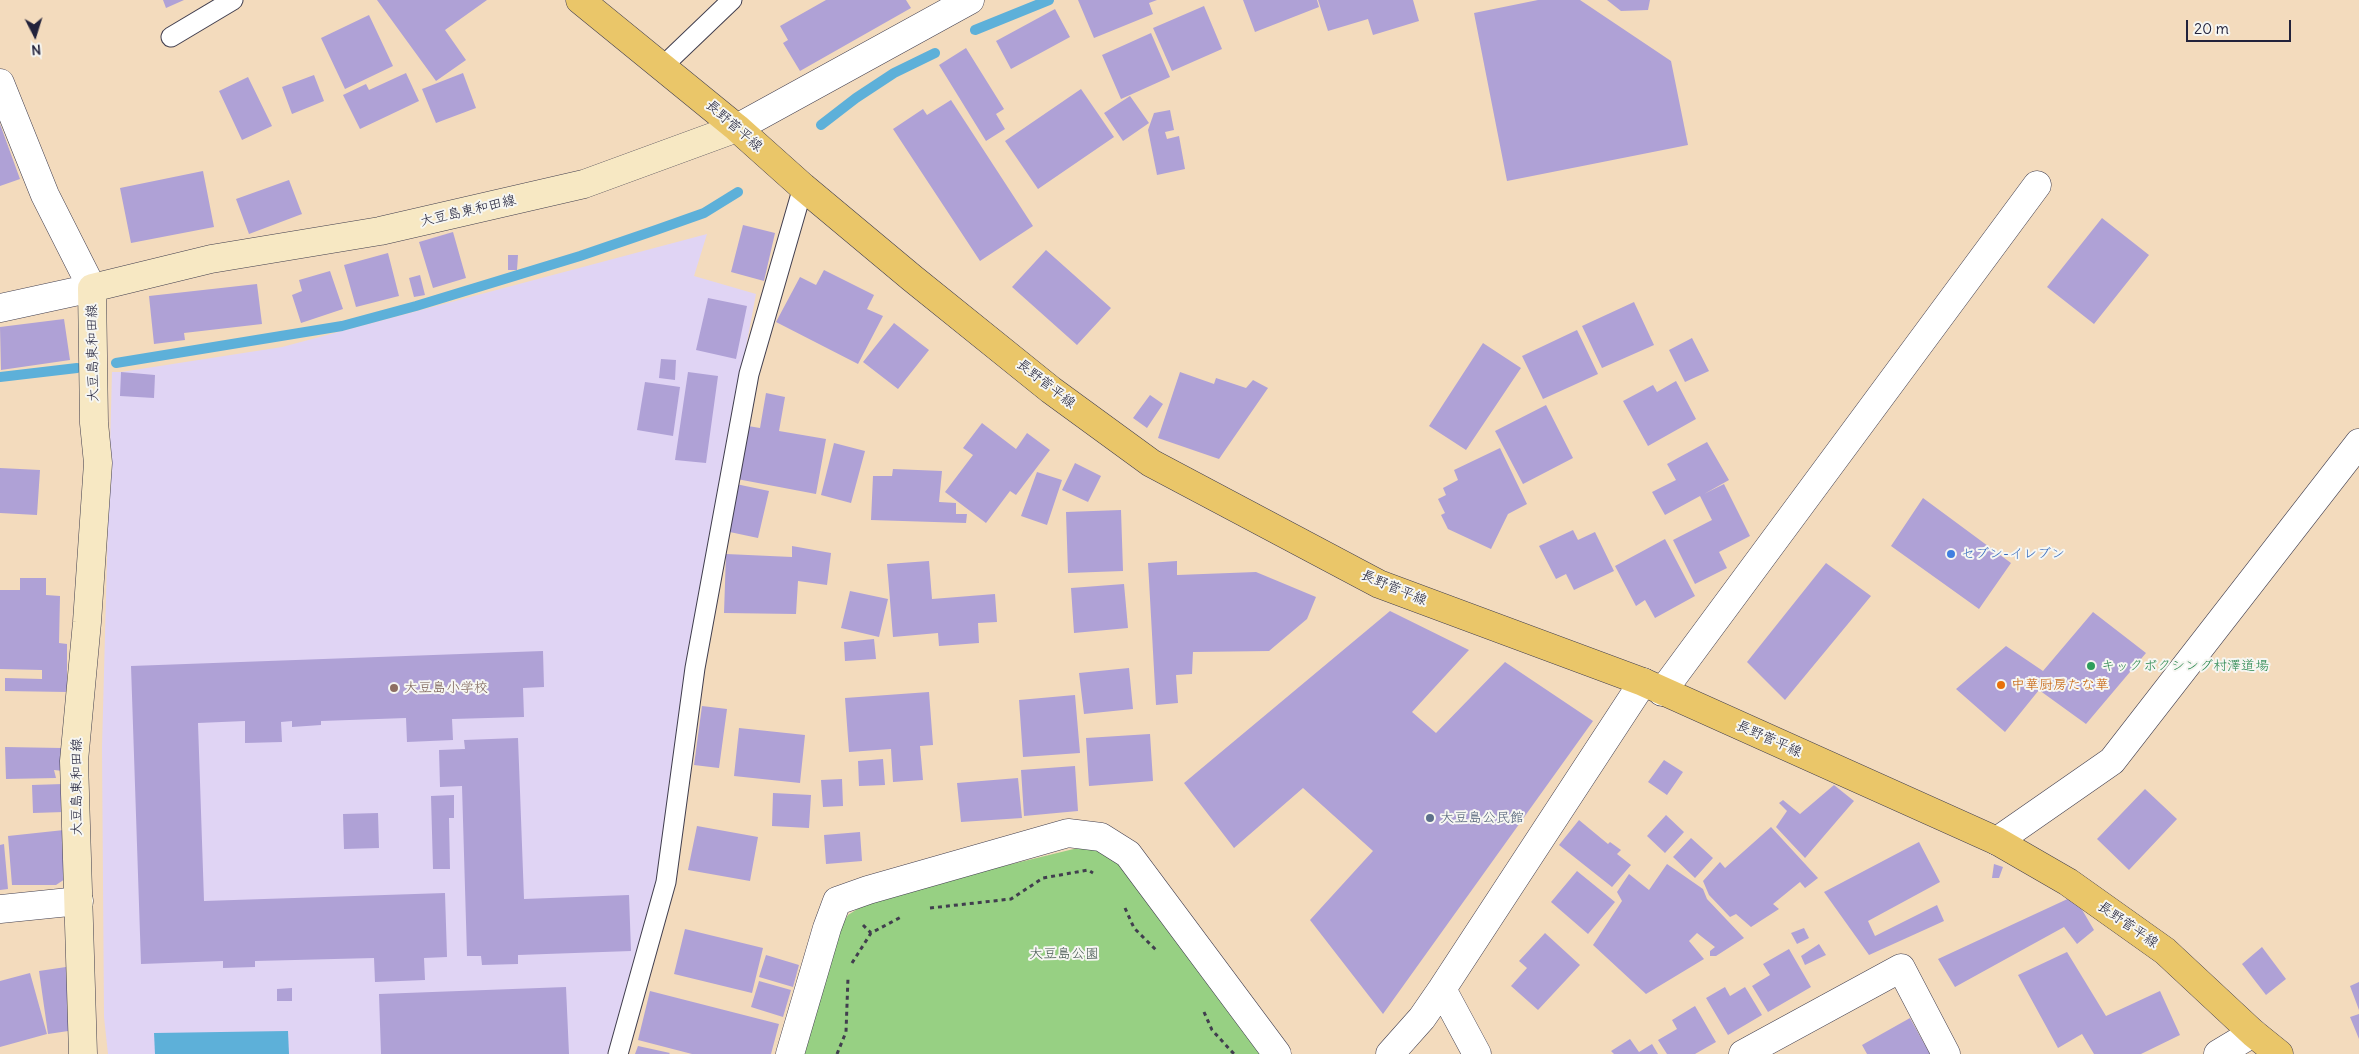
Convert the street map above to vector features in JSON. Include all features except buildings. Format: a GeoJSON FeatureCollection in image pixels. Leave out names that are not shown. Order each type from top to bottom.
{"type":"FeatureCollection","features":[{"type":"Feature","properties":{"kind":"main road","name":"長野菅平線"},"geometry":{"type":"LineString","coordinates":[[580,0],[663,66],[803,187],[1051,390],[1152,462],[1379,584],[1652,687],[1997,841],[2068,882],[2165,951],[2278,1054]]}},
{"type":"Feature","properties":{"kind":"main road","name":"大豆島東和田線"},"geometry":{"type":"LineString","coordinates":[[83,1054],[74,761],[87,622],[98,463],[94,423],[92,288],[211,259],[380,231],[584,184],[737,128]]}},
{"type":"Feature","properties":{"kind":"street"},"geometry":{"type":"LineString","coordinates":[[737,128],[970,0]]}},
{"type":"Feature","properties":{"kind":"street"},"geometry":{"type":"LineString","coordinates":[[0,83],[45,195],[92,288],[0,308]]}},
{"type":"Feature","properties":{"kind":"street"},"geometry":{"type":"LineString","coordinates":[[1390,1054],[1422,1018],[1652,687],[2037,185]]}},
{"type":"Feature","properties":{"kind":"street"},"geometry":{"type":"LineString","coordinates":[[1997,841],[2112,762],[2359,443]]}},
{"type":"Feature","properties":{"kind":"street"},"geometry":{"type":"LineString","coordinates":[[790,1054],[827,928],[837,901],[868,890],[1068,833],[1101,837],[1128,854],[1277,1054]]}},
{"type":"Feature","properties":{"kind":"street"},"geometry":{"type":"LineString","coordinates":[[0,909],[79,901]]}},
{"type":"Feature","properties":{"kind":"street"},"geometry":{"type":"LineString","coordinates":[[1743,1054],[1901,968],[1946,1054]]}},
{"type":"Feature","properties":{"kind":"street"},"geometry":{"type":"LineString","coordinates":[[1442,989],[1477,1054]]}},
{"type":"Feature","properties":{"kind":"street"},"geometry":{"type":"LineString","coordinates":[[2218,1054],[2253,1033]]}},
{"type":"Feature","properties":{"kind":"lane"},"geometry":{"type":"LineString","coordinates":[[171,37],[234,0]]}},
{"type":"Feature","properties":{"kind":"lane"},"geometry":{"type":"LineString","coordinates":[[663,66],[732,0]]}},
{"type":"Feature","properties":{"kind":"lane"},"geometry":{"type":"LineString","coordinates":[[618,1054],[666,882],[695,668],[749,374],[803,187]]}},
{"type":"Feature","properties":{"kind":"path"},"geometry":{"type":"LineString","coordinates":[[922,909],[1011,899],[1044,878],[1088,870],[1094,874]]}},
{"type":"Feature","properties":{"kind":"path"},"geometry":{"type":"LineString","coordinates":[[1123,903],[1134,928],[1162,956]]}},
{"type":"Feature","properties":{"kind":"path"},"geometry":{"type":"LineString","coordinates":[[837,1054],[846,1032],[848,969],[871,934],[905,914]]}},
{"type":"Feature","properties":{"kind":"path"},"geometry":{"type":"LineString","coordinates":[[1201,1006],[1212,1030],[1234,1054]]}},
{"type":"Feature","properties":{"kind":"shaded area","name":"大豆島小学校"},"geometry":{"type":"Polygon","coordinates":[[[707,234],[694,276],[756,294],[693,629],[656,886],[609,1054],[108,1054],[104,1017],[102,747],[112,372],[282,347],[707,234]]]}},
{"type":"Feature","properties":{"kind":"green space","name":"大豆島公園"},"geometry":{"type":"Polygon","coordinates":[[[1082,847],[1110,853],[1260,1054],[802,1054],[840,929],[848,915],[876,897],[1082,847]]]}},
{"type":"Feature","properties":{"kind":"water"},"geometry":{"type":"Polygon","coordinates":[[[288,1031],[289,1054],[155,1054],[154,1033],[288,1031]]]}},
{"type":"Feature","properties":{"kind":"waterway"},"geometry":{"type":"LineString","coordinates":[[975,30],[1049,0]]}},
{"type":"Feature","properties":{"kind":"waterway"},"geometry":{"type":"LineString","coordinates":[[821,125],[856,98],[894,73],[935,53]]}},
{"type":"Feature","properties":{"kind":"waterway"},"geometry":{"type":"LineString","coordinates":[[116,363],[342,326],[416,306],[580,256],[656,230],[704,213],[738,192]]}},
{"type":"Feature","properties":{"kind":"waterway"},"geometry":{"type":"LineString","coordinates":[[0,377],[77,368]]}},
{"type":"Feature","properties":{"kind":"place","name":"セブン-イレブン"},"geometry":{"type":"Point","coordinates":[1951,554]}},
{"type":"Feature","properties":{"kind":"place","name":"キックボクシング村澤道場"},"geometry":{"type":"Point","coordinates":[2091,666]}},
{"type":"Feature","properties":{"kind":"place","name":"中華厨房たな華"},"geometry":{"type":"Point","coordinates":[2001,685]}},
{"type":"Feature","properties":{"kind":"place","name":"大豆島小学校"},"geometry":{"type":"Point","coordinates":[394,688]}},
{"type":"Feature","properties":{"kind":"place","name":"大豆島公民館"},"geometry":{"type":"Point","coordinates":[1430,818]}}]}
